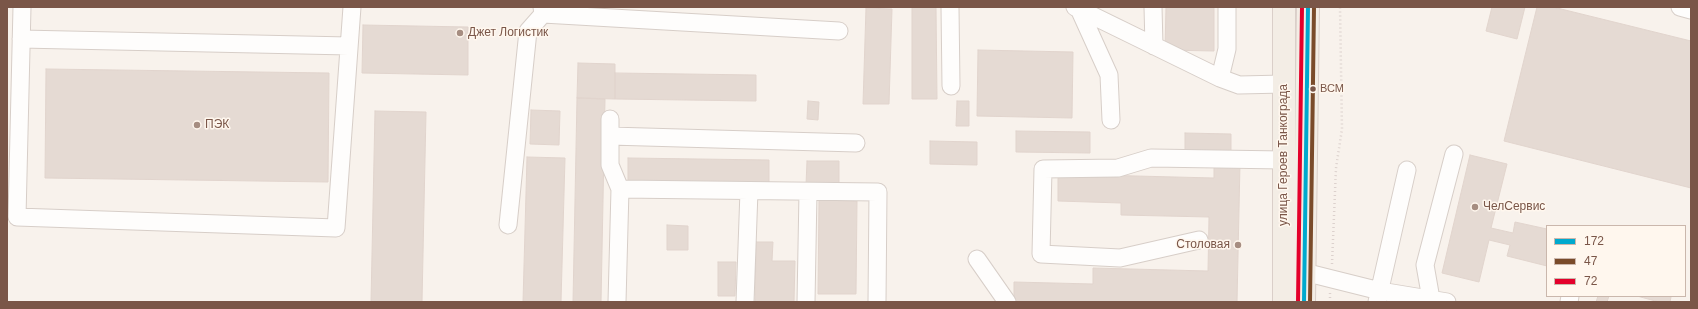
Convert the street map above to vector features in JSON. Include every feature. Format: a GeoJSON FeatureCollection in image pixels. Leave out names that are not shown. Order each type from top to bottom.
{"type":"FeatureCollection","features":[{"type":"Feature","properties":{"kind":"main road","name":"улица Героев Танкограда"},"geometry":{"type":"LineString","coordinates":[[1284,7],[1284,302]]}},
{"type":"Feature","properties":{"kind":"main road","name":"улица Героев Танкограда"},"geometry":{"type":"LineString","coordinates":[[1304,302],[1308,7]]}},
{"type":"Feature","properties":{"kind":"lane"},"geometry":{"type":"LineString","coordinates":[[22,7],[17,217],[336,228],[352,7]]}},
{"type":"Feature","properties":{"kind":"lane"},"geometry":{"type":"LineString","coordinates":[[950,7],[951,86]]}},
{"type":"Feature","properties":{"kind":"lane"},"geometry":{"type":"LineString","coordinates":[[1153,7],[1154,46]]}},
{"type":"Feature","properties":{"kind":"lane"},"geometry":{"type":"LineString","coordinates":[[1220,78],[1227,49],[1227,7]]}},
{"type":"Feature","properties":{"kind":"lane"},"geometry":{"type":"LineString","coordinates":[[1680,7],[1691,10]]}},
{"type":"Feature","properties":{"kind":"lane"},"geometry":{"type":"LineString","coordinates":[[1078,9],[1220,78],[1239,85],[1284,84]]}},
{"type":"Feature","properties":{"kind":"lane"},"geometry":{"type":"LineString","coordinates":[[1078,9],[1109,75],[1110,120]]}},
{"type":"Feature","properties":{"kind":"lane"},"geometry":{"type":"LineString","coordinates":[[508,225],[528,31],[543,10],[839,31]]}},
{"type":"Feature","properties":{"kind":"lane"},"geometry":{"type":"LineString","coordinates":[[21,39],[349,46]]}},
{"type":"Feature","properties":{"kind":"lane"},"geometry":{"type":"LineString","coordinates":[[610,119],[610,165],[620,189],[618,302]]}},
{"type":"Feature","properties":{"kind":"lane"},"geometry":{"type":"LineString","coordinates":[[610,136],[856,143]]}},
{"type":"Feature","properties":{"kind":"lane"},"geometry":{"type":"LineString","coordinates":[[1304,272],[1331,279],[1378,296],[1439,301],[1425,265],[1454,154]]}},
{"type":"Feature","properties":{"kind":"lane"},"geometry":{"type":"LineString","coordinates":[[1199,240],[1120,258],[1041,254],[1043,169],[1118,168],[1151,158],[1284,160]]}},
{"type":"Feature","properties":{"kind":"lane"},"geometry":{"type":"LineString","coordinates":[[1378,296],[1407,170]]}},
{"type":"Feature","properties":{"kind":"lane"},"geometry":{"type":"LineString","coordinates":[[620,189],[878,192],[877,302]]}},
{"type":"Feature","properties":{"kind":"lane"},"geometry":{"type":"LineString","coordinates":[[745,302],[749,191]]}},
{"type":"Feature","properties":{"kind":"lane"},"geometry":{"type":"LineString","coordinates":[[806,302],[808,192]]}},
{"type":"Feature","properties":{"kind":"lane"},"geometry":{"type":"LineString","coordinates":[[977,259],[1007,302]]}},
{"type":"Feature","properties":{"kind":"path"},"geometry":{"type":"LineString","coordinates":[[1330,302],[1336,168],[1342,129],[1340,7]]}},
{"type":"Feature","properties":{"kind":"building"},"geometry":{"type":"Polygon","coordinates":[[[912,7],[936,7],[937,99],[912,99],[912,7]]]}},
{"type":"Feature","properties":{"kind":"building"},"geometry":{"type":"Polygon","coordinates":[[[1166,7],[1214,7],[1214,51],[1165,50],[1166,7]]]}},
{"type":"Feature","properties":{"kind":"building"},"geometry":{"type":"Polygon","coordinates":[[[1492,7],[1525,7],[1517,39],[1486,31],[1492,7]]]}},
{"type":"Feature","properties":{"kind":"building"},"geometry":{"type":"Polygon","coordinates":[[[1537,7],[1553,7],[1691,41],[1691,188],[1504,141],[1537,7]]]}},
{"type":"Feature","properties":{"kind":"building"},"geometry":{"type":"Polygon","coordinates":[[[866,8],[892,9],[889,104],[863,104],[866,8]]]}},
{"type":"Feature","properties":{"kind":"building"},"geometry":{"type":"Polygon","coordinates":[[[363,25],[468,27],[468,75],[362,73],[363,25]]]}},
{"type":"Feature","properties":{"kind":"building"},"geometry":{"type":"Polygon","coordinates":[[[978,50],[1073,52],[1072,118],[977,116],[978,50]]]}},
{"type":"Feature","properties":{"kind":"building"},"geometry":{"type":"Polygon","coordinates":[[[578,63],[615,64],[615,99],[577,98],[578,63]]]}},
{"type":"Feature","properties":{"kind":"building"},"geometry":{"type":"Polygon","coordinates":[[[46,69],[329,73],[328,182],[45,178],[46,69]]]}},
{"type":"Feature","properties":{"kind":"building"},"geometry":{"type":"Polygon","coordinates":[[[615,73],[756,75],[756,101],[615,99],[615,73]]]}},
{"type":"Feature","properties":{"kind":"building"},"geometry":{"type":"Polygon","coordinates":[[[577,98],[605,99],[601,302],[573,302],[577,98]]]}},
{"type":"Feature","properties":{"kind":"building"},"geometry":{"type":"Polygon","coordinates":[[[808,101],[819,102],[818,120],[807,119],[808,101]]]}},
{"type":"Feature","properties":{"kind":"building"},"geometry":{"type":"Polygon","coordinates":[[[957,101],[969,101],[969,126],[956,126],[957,101]]]}},
{"type":"Feature","properties":{"kind":"building"},"geometry":{"type":"Polygon","coordinates":[[[531,110],[560,111],[559,145],[530,144],[531,110]]]}},
{"type":"Feature","properties":{"kind":"building"},"geometry":{"type":"Polygon","coordinates":[[[375,111],[426,112],[422,302],[371,302],[375,111]]]}},
{"type":"Feature","properties":{"kind":"building"},"geometry":{"type":"Polygon","coordinates":[[[1016,131],[1090,132],[1090,153],[1016,152],[1016,131]]]}},
{"type":"Feature","properties":{"kind":"building"},"geometry":{"type":"Polygon","coordinates":[[[1185,133],[1231,134],[1231,154],[1185,154],[1185,133]]]}},
{"type":"Feature","properties":{"kind":"building"},"geometry":{"type":"Polygon","coordinates":[[[930,141],[977,142],[977,165],[930,164],[930,141]]]}},
{"type":"Feature","properties":{"kind":"building"},"geometry":{"type":"Polygon","coordinates":[[[1470,155],[1507,164],[1491,228],[1513,233],[1515,222],[1546,229],[1546,266],[1507,256],[1510,245],[1489,240],[1479,282],[1442,273],[1470,155]]]}},
{"type":"Feature","properties":{"kind":"building"},"geometry":{"type":"Polygon","coordinates":[[[527,157],[565,158],[561,302],[523,302],[527,157]]]}},
{"type":"Feature","properties":{"kind":"building"},"geometry":{"type":"Polygon","coordinates":[[[628,158],[769,160],[769,184],[628,182],[628,158]]]}},
{"type":"Feature","properties":{"kind":"building"},"geometry":{"type":"Polygon","coordinates":[[[807,161],[839,161],[839,186],[806,185],[807,161]]]}},
{"type":"Feature","properties":{"kind":"building"},"geometry":{"type":"Polygon","coordinates":[[[1214,162],[1240,163],[1237,302],[1014,302],[1014,282],[1093,284],[1093,268],[1208,271],[1209,217],[1121,215],[1121,203],[1058,201],[1058,174],[1214,178],[1214,162]]]}},
{"type":"Feature","properties":{"kind":"building"},"geometry":{"type":"Polygon","coordinates":[[[819,200],[857,201],[856,294],[818,294],[819,200]]]}},
{"type":"Feature","properties":{"kind":"building"},"geometry":{"type":"Polygon","coordinates":[[[667,225],[688,226],[688,250],[667,250],[667,225]]]}},
{"type":"Feature","properties":{"kind":"building"},"geometry":{"type":"Polygon","coordinates":[[[756,242],[773,242],[772,261],[795,261],[794,302],[755,302],[756,242]]]}},
{"type":"Feature","properties":{"kind":"building"},"geometry":{"type":"Polygon","coordinates":[[[718,262],[736,262],[735,296],[718,296],[718,262]]]}},
{"type":"Feature","properties":{"kind":"building"},"geometry":{"type":"Polygon","coordinates":[[[1598,297],[1609,297],[1607,302],[1596,302],[1598,297]]]}},
{"type":"Feature","properties":{"kind":"building"},"geometry":{"type":"Polygon","coordinates":[[[1641,297],[1671,297],[1670,302],[1659,302],[1641,297]]]}},
{"type":"Feature","properties":{"kind":"transit line","name":"72"},"geometry":{"type":"LineString","coordinates":[[1298,302],[1302,7]]}},
{"type":"Feature","properties":{"kind":"transit line","name":"172"},"geometry":{"type":"LineString","coordinates":[[1304,302],[1308,7]]}},
{"type":"Feature","properties":{"kind":"transit line","name":"47"},"geometry":{"type":"LineString","coordinates":[[1310,302],[1314,7]]}},
{"type":"Feature","properties":{"kind":"place","name":"Джет Логистик"},"geometry":{"type":"Point","coordinates":[460,33]}},
{"type":"Feature","properties":{"kind":"place","name":"ВСМ"},"geometry":{"type":"Point","coordinates":[1313,89]}},
{"type":"Feature","properties":{"kind":"place","name":"ПЭК"},"geometry":{"type":"Point","coordinates":[197,125]}},
{"type":"Feature","properties":{"kind":"place","name":"ЧелСервис"},"geometry":{"type":"Point","coordinates":[1475,207]}},
{"type":"Feature","properties":{"kind":"place","name":"Столовая"},"geometry":{"type":"Point","coordinates":[1238,245]}}]}
